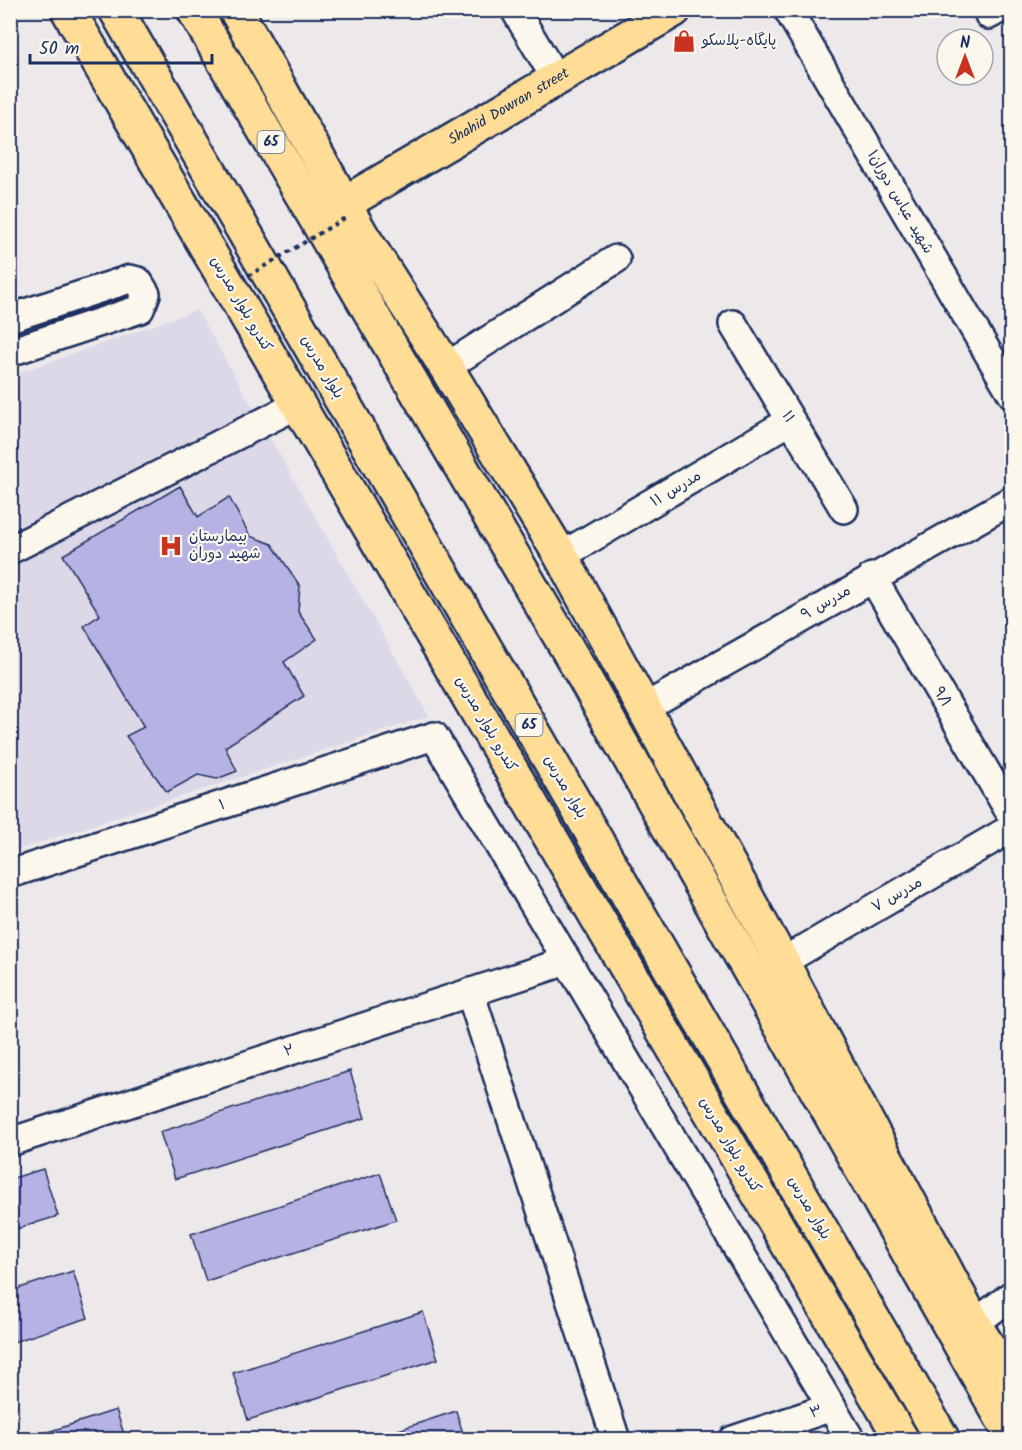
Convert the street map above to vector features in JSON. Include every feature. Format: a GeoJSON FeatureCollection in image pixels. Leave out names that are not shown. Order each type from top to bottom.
{"type":"FeatureCollection","features":[{"type":"Feature","properties":{"kind":"main road","name":"کندرو بلوار مدرس"},"geometry":{"type":"LineString","coordinates":[[68,10],[902,1440]]}},
{"type":"Feature","properties":{"kind":"main road","name":"بلوار مدرس"},"geometry":{"type":"LineString","coordinates":[[116,10],[943,1440]]}},
{"type":"Feature","properties":{"kind":"main road","name":"65"},"geometry":{"type":"LineString","coordinates":[[194,10],[585,680],[1011,1436]]}},
{"type":"Feature","properties":{"kind":"main road"},"geometry":{"type":"LineString","coordinates":[[236,10],[345,211],[446,367],[561,556],[642,709],[782,962],[974,1324],[1011,1384]]}},
{"type":"Feature","properties":{"kind":"main road","name":"Shahid Dowran street"},"geometry":{"type":"LineString","coordinates":[[345,211],[674,10]]}},
{"type":"Feature","properties":{"kind":"main road"},"geometry":{"type":"LineString","coordinates":[[261,338],[292,316]]}},
{"type":"Feature","properties":{"kind":"main road"},"geometry":{"type":"LineString","coordinates":[[503,463],[585,680]]}},
{"type":"Feature","properties":{"kind":"street"},"geometry":{"type":"LineString","coordinates":[[515,10],[556,80]]}},
{"type":"Feature","properties":{"kind":"street","name":"شهید عباس دوران۱"},"geometry":{"type":"LineString","coordinates":[[788,10],[1011,394]]}},
{"type":"Feature","properties":{"kind":"street"},"geometry":{"type":"LineString","coordinates":[[446,367],[616,259]]}},
{"type":"Feature","properties":{"kind":"street"},"geometry":{"type":"LineString","coordinates":[[10,318],[130,279],[143,287],[146,294],[140,309],[10,352]]}},
{"type":"Feature","properties":{"kind":"street","name":"۱۱"},"geometry":{"type":"LineString","coordinates":[[733,324],[844,509]]}},
{"type":"Feature","properties":{"kind":"street"},"geometry":{"type":"LineString","coordinates":[[10,550],[299,404]]}},
{"type":"Feature","properties":{"kind":"street","name":"مدرس ۱۱"},"geometry":{"type":"LineString","coordinates":[[561,556],[790,421]]}},
{"type":"Feature","properties":{"kind":"street","name":"مدرس ۹"},"geometry":{"type":"LineString","coordinates":[[642,709],[1011,500]]}},
{"type":"Feature","properties":{"kind":"street","name":"۹/۱"},"geometry":{"type":"LineString","coordinates":[[872,577],[1011,816]]}},
{"type":"Feature","properties":{"kind":"street","name":"۱"},"geometry":{"type":"LineString","coordinates":[[10,874],[434,736],[567,961]]}},
{"type":"Feature","properties":{"kind":"street","name":"مدرس ۷"},"geometry":{"type":"LineString","coordinates":[[782,962],[1011,828]]}},
{"type":"Feature","properties":{"kind":"street"},"geometry":{"type":"LineString","coordinates":[[567,961],[851,1440]]}},
{"type":"Feature","properties":{"kind":"street","name":"۲"},"geometry":{"type":"LineString","coordinates":[[10,1142],[567,961]]}},
{"type":"Feature","properties":{"kind":"street"},"geometry":{"type":"LineString","coordinates":[[470,992],[616,1440]]}},
{"type":"Feature","properties":{"kind":"street"},"geometry":{"type":"LineString","coordinates":[[974,1324],[1011,1295]]}},
{"type":"Feature","properties":{"kind":"street","name":"۳"},"geometry":{"type":"LineString","coordinates":[[732,1440],[832,1407]]}},
{"type":"Feature","properties":{"kind":"path"},"geometry":{"type":"LineString","coordinates":[[248,276],[345,211]]}},
{"type":"Feature","properties":{"kind":"shaded area","name":"بیمارستان شهید دوران"},"geometry":{"type":"Polygon","coordinates":[[[197,310],[429,716],[11,852],[10,376],[197,310]]]}},
{"type":"Feature","properties":{"kind":"building"},"geometry":{"type":"Polygon","coordinates":[[[180,486],[198,517],[229,497],[250,536],[272,544],[300,586],[298,612],[317,639],[284,662],[304,696],[225,747],[237,771],[217,779],[198,775],[167,792],[126,736],[144,727],[84,626],[100,615],[63,555],[180,486]]]}},
{"type":"Feature","properties":{"kind":"building"},"geometry":{"type":"Polygon","coordinates":[[[350,1071],[365,1118],[175,1179],[160,1132],[350,1071]]]}},
{"type":"Feature","properties":{"kind":"building"},"geometry":{"type":"Polygon","coordinates":[[[43,1169],[58,1216],[10,1231],[10,1179],[43,1169]]]}},
{"type":"Feature","properties":{"kind":"building"},"geometry":{"type":"Polygon","coordinates":[[[380,1173],[396,1220],[206,1281],[191,1234],[380,1173]]]}},
{"type":"Feature","properties":{"kind":"building"},"geometry":{"type":"Polygon","coordinates":[[[73,1271],[88,1318],[10,1343],[10,1291],[73,1271]]]}},
{"type":"Feature","properties":{"kind":"building"},"geometry":{"type":"Polygon","coordinates":[[[423,1312],[438,1359],[248,1420],[233,1373],[423,1312]]]}},
{"type":"Feature","properties":{"kind":"building"},"geometry":{"type":"Polygon","coordinates":[[[116,1410],[126,1440],[23,1440],[116,1410]]]}},
{"type":"Feature","properties":{"kind":"building"},"geometry":{"type":"Polygon","coordinates":[[[456,1411],[465,1440],[368,1440],[456,1411]]]}},
{"type":"Feature","properties":{"kind":"place","name":"پایگاه-پلاسکو"},"geometry":{"type":"Point","coordinates":[684,41]}},
{"type":"Feature","properties":{"kind":"place","name":"بیمارستان شهید دوران"},"geometry":{"type":"Point","coordinates":[171,546]}}]}
